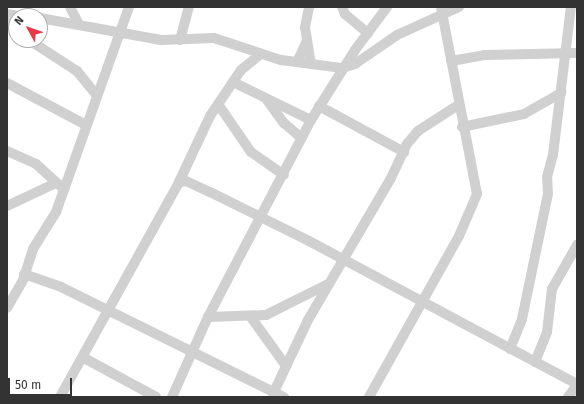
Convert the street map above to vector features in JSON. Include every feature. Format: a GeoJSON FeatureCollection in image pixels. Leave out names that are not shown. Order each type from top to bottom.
{"type":"FeatureCollection","features":[{"type":"Feature","properties":{"kind":"street"},"geometry":{"type":"LineString","coordinates":[[70,7],[79,26]]}},
{"type":"Feature","properties":{"kind":"street"},"geometry":{"type":"LineString","coordinates":[[7,308],[16,297],[32,249],[56,212],[60,186],[86,125],[118,33],[129,7]]}},
{"type":"Feature","properties":{"kind":"street"},"geometry":{"type":"LineString","coordinates":[[180,40],[189,7]]}},
{"type":"Feature","properties":{"kind":"street"},"geometry":{"type":"LineString","coordinates":[[309,7],[305,27],[311,63]]}},
{"type":"Feature","properties":{"kind":"street"},"geometry":{"type":"LineString","coordinates":[[342,7],[345,14],[368,33]]}},
{"type":"Feature","properties":{"kind":"street"},"geometry":{"type":"LineString","coordinates":[[172,397],[208,317],[262,218],[311,120],[342,68],[387,7]]}},
{"type":"Feature","properties":{"kind":"street"},"geometry":{"type":"LineString","coordinates":[[48,20],[118,33],[180,40],[214,38],[261,54],[297,62],[342,68],[355,64],[397,35],[442,12],[459,7]]}},
{"type":"Feature","properties":{"kind":"street"},"geometry":{"type":"LineString","coordinates":[[510,349],[522,319],[541,228],[561,93],[571,7]]}},
{"type":"Feature","properties":{"kind":"street"},"geometry":{"type":"LineString","coordinates":[[369,397],[459,236],[477,194],[462,127],[442,12]]}},
{"type":"Feature","properties":{"kind":"street"},"geometry":{"type":"LineString","coordinates":[[297,62],[307,41]]}},
{"type":"Feature","properties":{"kind":"street"},"geometry":{"type":"LineString","coordinates":[[41,48],[77,71],[96,96]]}},
{"type":"Feature","properties":{"kind":"street"},"geometry":{"type":"LineString","coordinates":[[450,61],[484,56],[566,52],[577,53]]}},
{"type":"Feature","properties":{"kind":"street"},"geometry":{"type":"LineString","coordinates":[[60,397],[84,358],[179,182],[218,104],[233,82],[261,54]]}},
{"type":"Feature","properties":{"kind":"street"},"geometry":{"type":"LineString","coordinates":[[233,82],[267,100],[311,120]]}},
{"type":"Feature","properties":{"kind":"street"},"geometry":{"type":"LineString","coordinates":[[7,83],[86,125]]}},
{"type":"Feature","properties":{"kind":"street"},"geometry":{"type":"LineString","coordinates":[[462,127],[524,114],[561,93]]}},
{"type":"Feature","properties":{"kind":"street"},"geometry":{"type":"LineString","coordinates":[[267,100],[284,123],[302,138]]}},
{"type":"Feature","properties":{"kind":"street"},"geometry":{"type":"LineString","coordinates":[[218,104],[251,152],[284,175]]}},
{"type":"Feature","properties":{"kind":"street"},"geometry":{"type":"LineString","coordinates":[[273,394],[328,284],[344,261],[404,152],[418,131],[458,105]]}},
{"type":"Feature","properties":{"kind":"street"},"geometry":{"type":"LineString","coordinates":[[319,106],[404,152]]}},
{"type":"Feature","properties":{"kind":"street"},"geometry":{"type":"LineString","coordinates":[[7,151],[36,164],[60,186]]}},
{"type":"Feature","properties":{"kind":"street"},"geometry":{"type":"LineString","coordinates":[[179,182],[186,181],[262,218],[344,261],[420,304],[510,349],[577,385],[568,397]]}},
{"type":"Feature","properties":{"kind":"street"},"geometry":{"type":"LineString","coordinates":[[7,206],[60,186]]}},
{"type":"Feature","properties":{"kind":"street"},"geometry":{"type":"LineString","coordinates":[[535,362],[547,332],[552,289],[577,245]]}},
{"type":"Feature","properties":{"kind":"street"},"geometry":{"type":"LineString","coordinates":[[24,274],[42,278],[191,354],[273,394],[284,397]]}},
{"type":"Feature","properties":{"kind":"street"},"geometry":{"type":"LineString","coordinates":[[208,317],[268,314],[328,284]]}},
{"type":"Feature","properties":{"kind":"street"},"geometry":{"type":"LineString","coordinates":[[250,316],[286,366]]}},
{"type":"Feature","properties":{"kind":"street"},"geometry":{"type":"LineString","coordinates":[[84,358],[156,397]]}}]}
